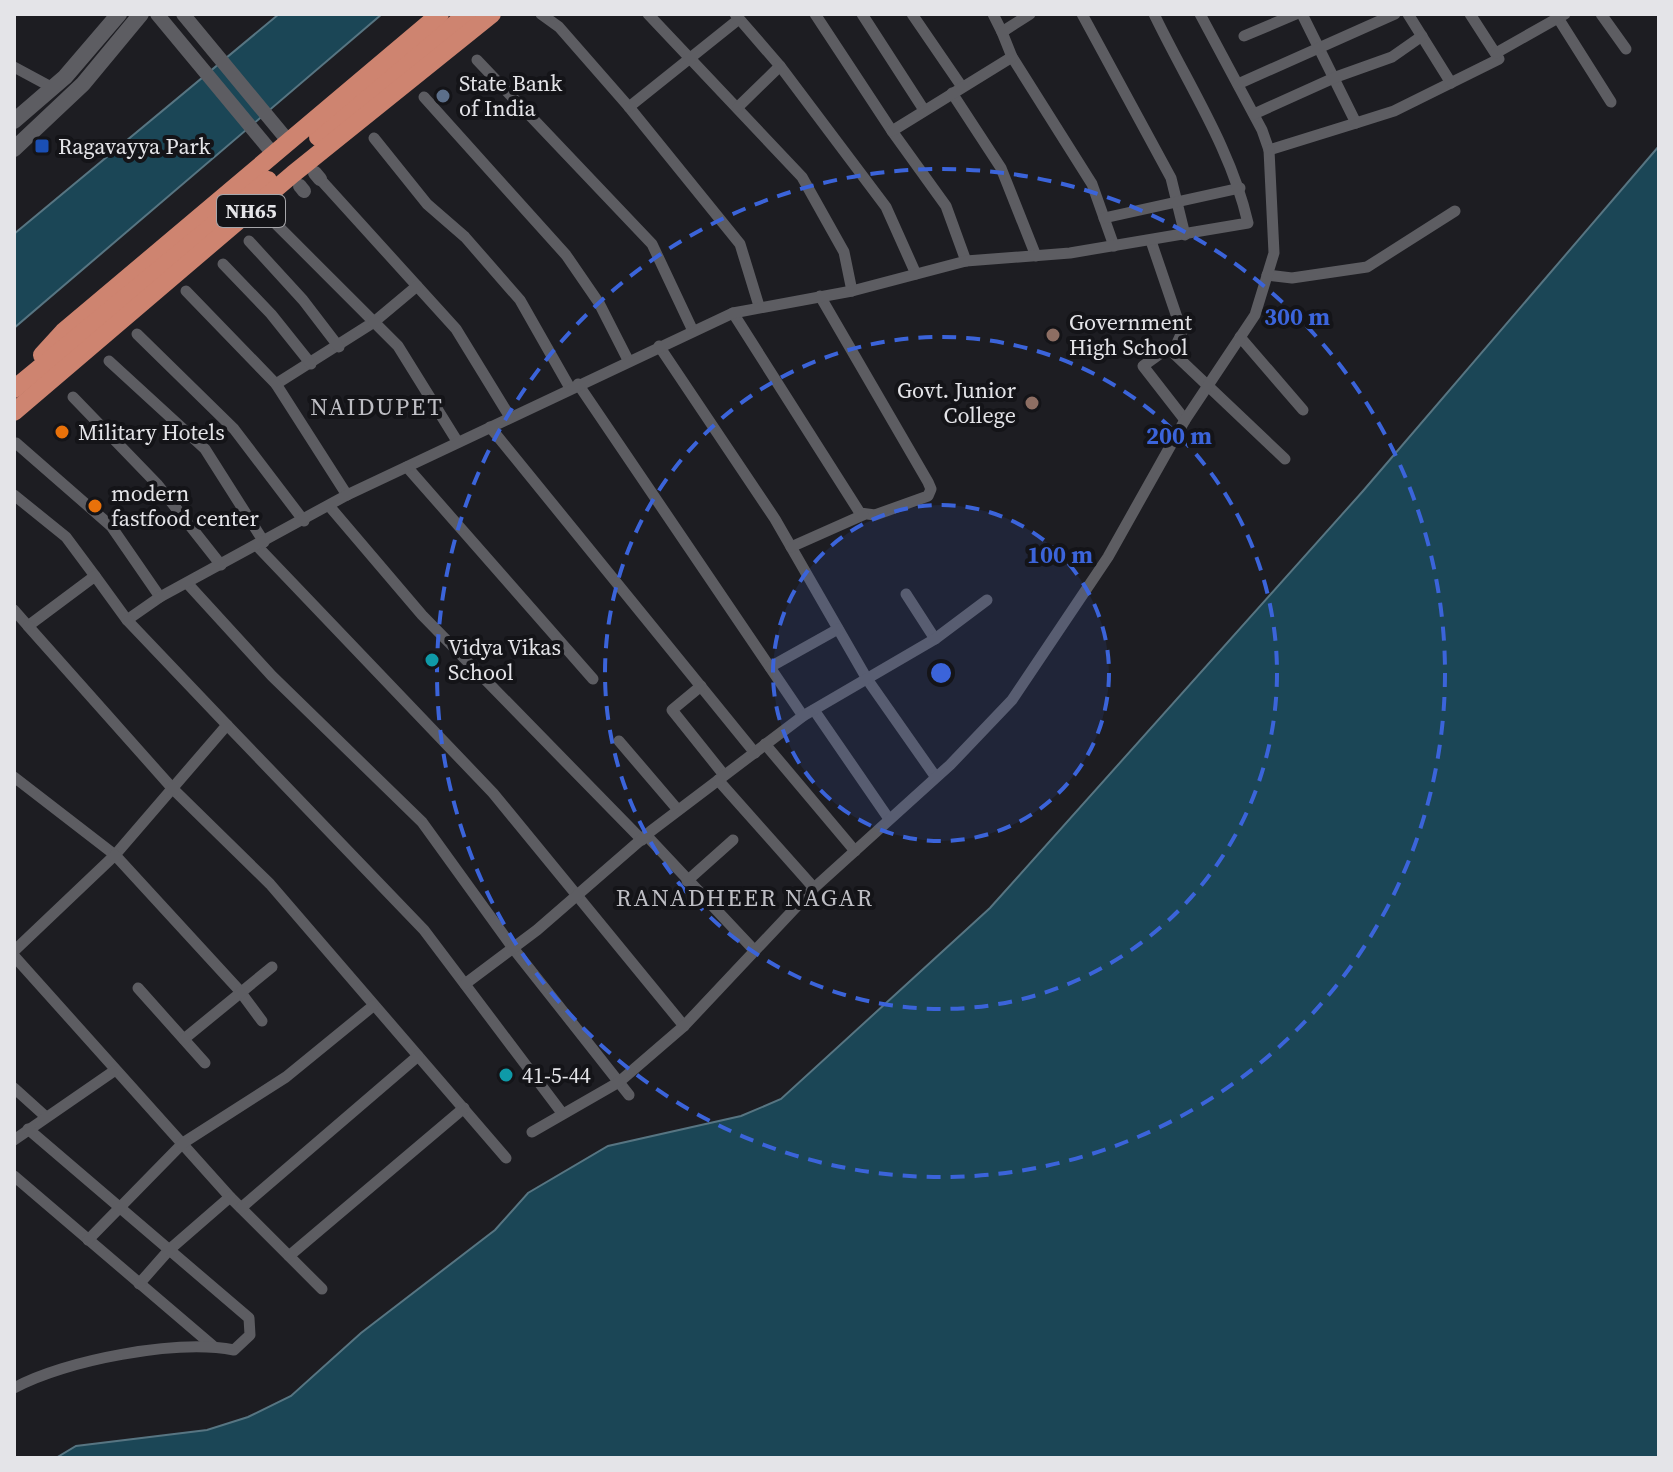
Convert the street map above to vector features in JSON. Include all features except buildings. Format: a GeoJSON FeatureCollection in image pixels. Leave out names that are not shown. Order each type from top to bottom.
{"type":"FeatureCollection","features":[{"type":"Feature","properties":{"kind":"highway"},"geometry":{"type":"LineString","coordinates":[[16,387],[63,332],[269,149],[440,14]]}},
{"type":"Feature","properties":{"kind":"highway","name":"NH65"},"geometry":{"type":"LineString","coordinates":[[16,387],[467,14]]}},
{"type":"Feature","properties":{"kind":"highway","name":"NH65"},"geometry":{"type":"LineString","coordinates":[[14,412],[293,174],[492,14]]}},
{"type":"Feature","properties":{"kind":"main road"},"geometry":{"type":"LineString","coordinates":[[14,149],[83,84],[141,14]]}},
{"type":"Feature","properties":{"kind":"main road"},"geometry":{"type":"LineString","coordinates":[[14,121],[53,88],[117,15]]}},
{"type":"Feature","properties":{"kind":"street"},"geometry":{"type":"LineString","coordinates":[[157,14],[196,57],[269,149]]}},
{"type":"Feature","properties":{"kind":"street"},"geometry":{"type":"LineString","coordinates":[[183,14],[284,136]]}},
{"type":"Feature","properties":{"kind":"street"},"geometry":{"type":"LineString","coordinates":[[541,14],[559,27],[629,107],[740,244],[759,306]]}},
{"type":"Feature","properties":{"kind":"street"},"geometry":{"type":"LineString","coordinates":[[648,14],[802,177],[844,252],[852,291]]}},
{"type":"Feature","properties":{"kind":"street"},"geometry":{"type":"LineString","coordinates":[[815,14],[946,206],[966,261]]}},
{"type":"Feature","properties":{"kind":"street"},"geometry":{"type":"LineString","coordinates":[[862,14],[924,110]]}},
{"type":"Feature","properties":{"kind":"street"},"geometry":{"type":"LineString","coordinates":[[912,14],[1001,168],[1036,256]]}},
{"type":"Feature","properties":{"kind":"street"},"geometry":{"type":"LineString","coordinates":[[993,14],[1012,57],[1092,184],[1114,246]]}},
{"type":"Feature","properties":{"kind":"street"},"geometry":{"type":"LineString","coordinates":[[1002,32],[1030,14]]}},
{"type":"Feature","properties":{"kind":"street"},"geometry":{"type":"LineString","coordinates":[[1082,14],[1171,178],[1185,235]]}},
{"type":"Feature","properties":{"kind":"street"},"geometry":{"type":"LineString","coordinates":[[127,620],[160,597],[347,495],[733,313],[852,291],[966,261],[1114,246],[1248,223],[1240,188],[1219,139],[1154,14]]}},
{"type":"Feature","properties":{"kind":"street"},"geometry":{"type":"LineString","coordinates":[[532,1132],[619,1082],[684,1026],[814,888],[1012,700],[1108,557],[1185,420],[1255,315],[1274,253],[1269,150],[1254,114],[1200,14]]}},
{"type":"Feature","properties":{"kind":"street"},"geometry":{"type":"LineString","coordinates":[[1244,36],[1296,14]]}},
{"type":"Feature","properties":{"kind":"street"},"geometry":{"type":"LineString","coordinates":[[1302,14],[1336,77],[1356,123]]}},
{"type":"Feature","properties":{"kind":"street"},"geometry":{"type":"LineString","coordinates":[[1238,84],[1395,14]]}},
{"type":"Feature","properties":{"kind":"street"},"geometry":{"type":"LineString","coordinates":[[1408,14],[1451,83]]}},
{"type":"Feature","properties":{"kind":"street"},"geometry":{"type":"LineString","coordinates":[[1269,150],[1394,111],[1499,59],[1470,14]]}},
{"type":"Feature","properties":{"kind":"street"},"geometry":{"type":"LineString","coordinates":[[1601,14],[1626,49]]}},
{"type":"Feature","properties":{"kind":"street"},"geometry":{"type":"LineString","coordinates":[[1496,53],[1562,16],[1611,102]]}},
{"type":"Feature","properties":{"kind":"street"},"geometry":{"type":"LineString","coordinates":[[629,107],[737,17],[780,66],[886,207],[916,274]]}},
{"type":"Feature","properties":{"kind":"street"},"geometry":{"type":"LineString","coordinates":[[1254,114],[1336,77],[1392,57],[1422,36]]}},
{"type":"Feature","properties":{"kind":"street"},"geometry":{"type":"LineString","coordinates":[[892,131],[1012,57]]}},
{"type":"Feature","properties":{"kind":"street"},"geometry":{"type":"LineString","coordinates":[[477,60],[652,244],[693,331]]}},
{"type":"Feature","properties":{"kind":"street"},"geometry":{"type":"LineString","coordinates":[[738,107],[780,66]]}},
{"type":"Feature","properties":{"kind":"street"},"geometry":{"type":"LineString","coordinates":[[14,67],[53,88]]}},
{"type":"Feature","properties":{"kind":"street"},"geometry":{"type":"LineString","coordinates":[[424,97],[566,255],[599,303],[628,360]]}},
{"type":"Feature","properties":{"kind":"street"},"geometry":{"type":"LineString","coordinates":[[374,138],[427,204],[465,237],[520,300],[574,386],[770,667],[889,819]]}},
{"type":"Feature","properties":{"kind":"street"},"geometry":{"type":"LineString","coordinates":[[318,176],[456,329],[510,417]]}},
{"type":"Feature","properties":{"kind":"street"},"geometry":{"type":"LineString","coordinates":[[1104,218],[1240,188]]}},
{"type":"Feature","properties":{"kind":"street"},"geometry":{"type":"LineString","coordinates":[[1267,275],[1292,278],[1367,267],[1455,211]]}},
{"type":"Feature","properties":{"kind":"street"},"geometry":{"type":"LineString","coordinates":[[271,219],[398,346],[457,441]]}},
{"type":"Feature","properties":{"kind":"street"},"geometry":{"type":"LineString","coordinates":[[249,241],[303,300],[339,347]]}},
{"type":"Feature","properties":{"kind":"street"},"geometry":{"type":"LineString","coordinates":[[1151,241],[1182,332],[1174,350]]}},
{"type":"Feature","properties":{"kind":"street"},"geometry":{"type":"LineString","coordinates":[[223,264],[271,314],[311,364]]}},
{"type":"Feature","properties":{"kind":"street"},"geometry":{"type":"LineString","coordinates":[[276,384],[339,347],[417,286]]}},
{"type":"Feature","properties":{"kind":"street"},"geometry":{"type":"LineString","coordinates":[[186,291],[276,384],[347,495]]}},
{"type":"Feature","properties":{"kind":"street"},"geometry":{"type":"LineString","coordinates":[[791,547],[863,515],[875,515],[928,496],[931,489],[820,296]]}},
{"type":"Feature","properties":{"kind":"street"},"geometry":{"type":"LineString","coordinates":[[733,313],[863,515]]}},
{"type":"Feature","properties":{"kind":"street"},"geometry":{"type":"LineString","coordinates":[[137,334],[234,429],[304,521]]}},
{"type":"Feature","properties":{"kind":"street"},"geometry":{"type":"LineString","coordinates":[[1240,337],[1303,410]]}},
{"type":"Feature","properties":{"kind":"street"},"geometry":{"type":"LineString","coordinates":[[659,346],[791,547],[867,679],[935,776]]}},
{"type":"Feature","properties":{"kind":"street"},"geometry":{"type":"LineString","coordinates":[[1185,420],[1143,366],[1168,348],[1209,383],[1285,459]]}},
{"type":"Feature","properties":{"kind":"street"},"geometry":{"type":"LineString","coordinates":[[109,361],[205,449],[260,544],[493,793],[684,1026]]}},
{"type":"Feature","properties":{"kind":"street"},"geometry":{"type":"LineString","coordinates":[[73,397],[157,484],[221,565]]}},
{"type":"Feature","properties":{"kind":"street"},"geometry":{"type":"LineString","coordinates":[[490,427],[755,753]]}},
{"type":"Feature","properties":{"kind":"street"},"geometry":{"type":"LineString","coordinates":[[16,443],[111,526],[160,597]]}},
{"type":"Feature","properties":{"kind":"street"},"geometry":{"type":"LineString","coordinates":[[407,467],[593,679]]}},
{"type":"Feature","properties":{"kind":"street"},"geometry":{"type":"LineString","coordinates":[[14,495],[66,537],[127,620],[424,930],[562,1113]]}},
{"type":"Feature","properties":{"kind":"street"},"geometry":{"type":"LineString","coordinates":[[330,507],[422,615],[754,950]]}},
{"type":"Feature","properties":{"kind":"street"},"geometry":{"type":"LineString","coordinates":[[28,626],[95,576]]}},
{"type":"Feature","properties":{"kind":"street"},"geometry":{"type":"LineString","coordinates":[[187,583],[272,676],[422,822],[513,948],[629,1095]]}},
{"type":"Feature","properties":{"kind":"street"},"geometry":{"type":"LineString","coordinates":[[906,594],[935,639]]}},
{"type":"Feature","properties":{"kind":"street"},"geometry":{"type":"LineString","coordinates":[[465,984],[578,895],[678,810],[765,744],[809,713],[935,639],[987,600]]}},
{"type":"Feature","properties":{"kind":"street"},"geometry":{"type":"LineString","coordinates":[[14,610],[173,789],[270,884],[506,1158]]}},
{"type":"Feature","properties":{"kind":"street"},"geometry":{"type":"LineString","coordinates":[[770,667],[838,629]]}},
{"type":"Feature","properties":{"kind":"street"},"geometry":{"type":"LineString","coordinates":[[701,686],[672,710],[721,778],[814,888]]}},
{"type":"Feature","properties":{"kind":"street"},"geometry":{"type":"LineString","coordinates":[[227,725],[115,855],[14,954],[114,1071],[230,1197],[322,1289]]}},
{"type":"Feature","properties":{"kind":"street"},"geometry":{"type":"LineString","coordinates":[[619,741],[678,810]]}},
{"type":"Feature","properties":{"kind":"street"},"geometry":{"type":"LineString","coordinates":[[765,744],[855,851]]}},
{"type":"Feature","properties":{"kind":"street"},"geometry":{"type":"LineString","coordinates":[[14,777],[115,855],[239,990],[262,1021]]}},
{"type":"Feature","properties":{"kind":"street"},"geometry":{"type":"LineString","coordinates":[[687,881],[733,840]]}},
{"type":"Feature","properties":{"kind":"street"},"geometry":{"type":"LineString","coordinates":[[184,1039],[239,990],[272,967]]}},
{"type":"Feature","properties":{"kind":"street"},"geometry":{"type":"LineString","coordinates":[[138,988],[205,1063]]}},
{"type":"Feature","properties":{"kind":"street"},"geometry":{"type":"LineString","coordinates":[[88,1240],[183,1143],[286,1077],[373,1006]]}},
{"type":"Feature","properties":{"kind":"street"},"geometry":{"type":"LineString","coordinates":[[241,1208],[418,1056]]}},
{"type":"Feature","properties":{"kind":"street"},"geometry":{"type":"LineString","coordinates":[[14,1140],[114,1071]]}},
{"type":"Feature","properties":{"kind":"street"},"geometry":{"type":"LineString","coordinates":[[14,1088],[45,1116]]}},
{"type":"Feature","properties":{"kind":"street"},"geometry":{"type":"LineString","coordinates":[[289,1256],[464,1108]]}},
{"type":"Feature","properties":{"kind":"street"},"geometry":{"type":"LineString","coordinates":[[14,1388],[43,1372],[95,1359],[213,1346],[234,1350],[250,1335],[249,1318],[28,1129]]}},
{"type":"Feature","properties":{"kind":"street"},"geometry":{"type":"LineString","coordinates":[[14,1176],[213,1346]]}},
{"type":"Feature","properties":{"kind":"street"},"geometry":{"type":"LineString","coordinates":[[139,1284],[169,1250],[230,1197]]}},
{"type":"Feature","properties":{"kind":"water"},"geometry":{"type":"Polygon","coordinates":[[[279,14],[382,14],[14,328],[14,234],[279,14]]]}},
{"type":"Feature","properties":{"kind":"water"},"geometry":{"type":"Polygon","coordinates":[[[1659,146],[1659,1458],[56,1458],[76,1446],[207,1430],[248,1417],[291,1396],[361,1333],[495,1230],[528,1193],[608,1146],[741,1116],[781,1099],[990,908],[1363,491],[1659,146]]]}},
{"type":"Feature","properties":{"kind":"place","name":"State Bank of India"},"geometry":{"type":"Point","coordinates":[443,96]}},
{"type":"Feature","properties":{"kind":"place","name":"Ragavayya Park"},"geometry":{"type":"Point","coordinates":[42,146]}},
{"type":"Feature","properties":{"kind":"place","name":"Government High School"},"geometry":{"type":"Point","coordinates":[1053,335]}},
{"type":"Feature","properties":{"kind":"place","name":"Govt. Junior College"},"geometry":{"type":"Point","coordinates":[1032,403]}},
{"type":"Feature","properties":{"kind":"place","name":"Military Hotels"},"geometry":{"type":"Point","coordinates":[62,432]}},
{"type":"Feature","properties":{"kind":"place","name":"modern fastfood center"},"geometry":{"type":"Point","coordinates":[95,506]}},
{"type":"Feature","properties":{"kind":"place","name":"Vidya Vikas School"},"geometry":{"type":"Point","coordinates":[432,660]}},
{"type":"Feature","properties":{"kind":"place","name":"41-5-44"},"geometry":{"type":"Point","coordinates":[506,1075]}},
{"type":"Feature","properties":{"kind":"district","name":"NAIDUPET"},"geometry":{"type":"Point","coordinates":[377,406]}},
{"type":"Feature","properties":{"kind":"district","name":"RANADHEER NAGAR"},"geometry":{"type":"Point","coordinates":[745,897]}}]}
